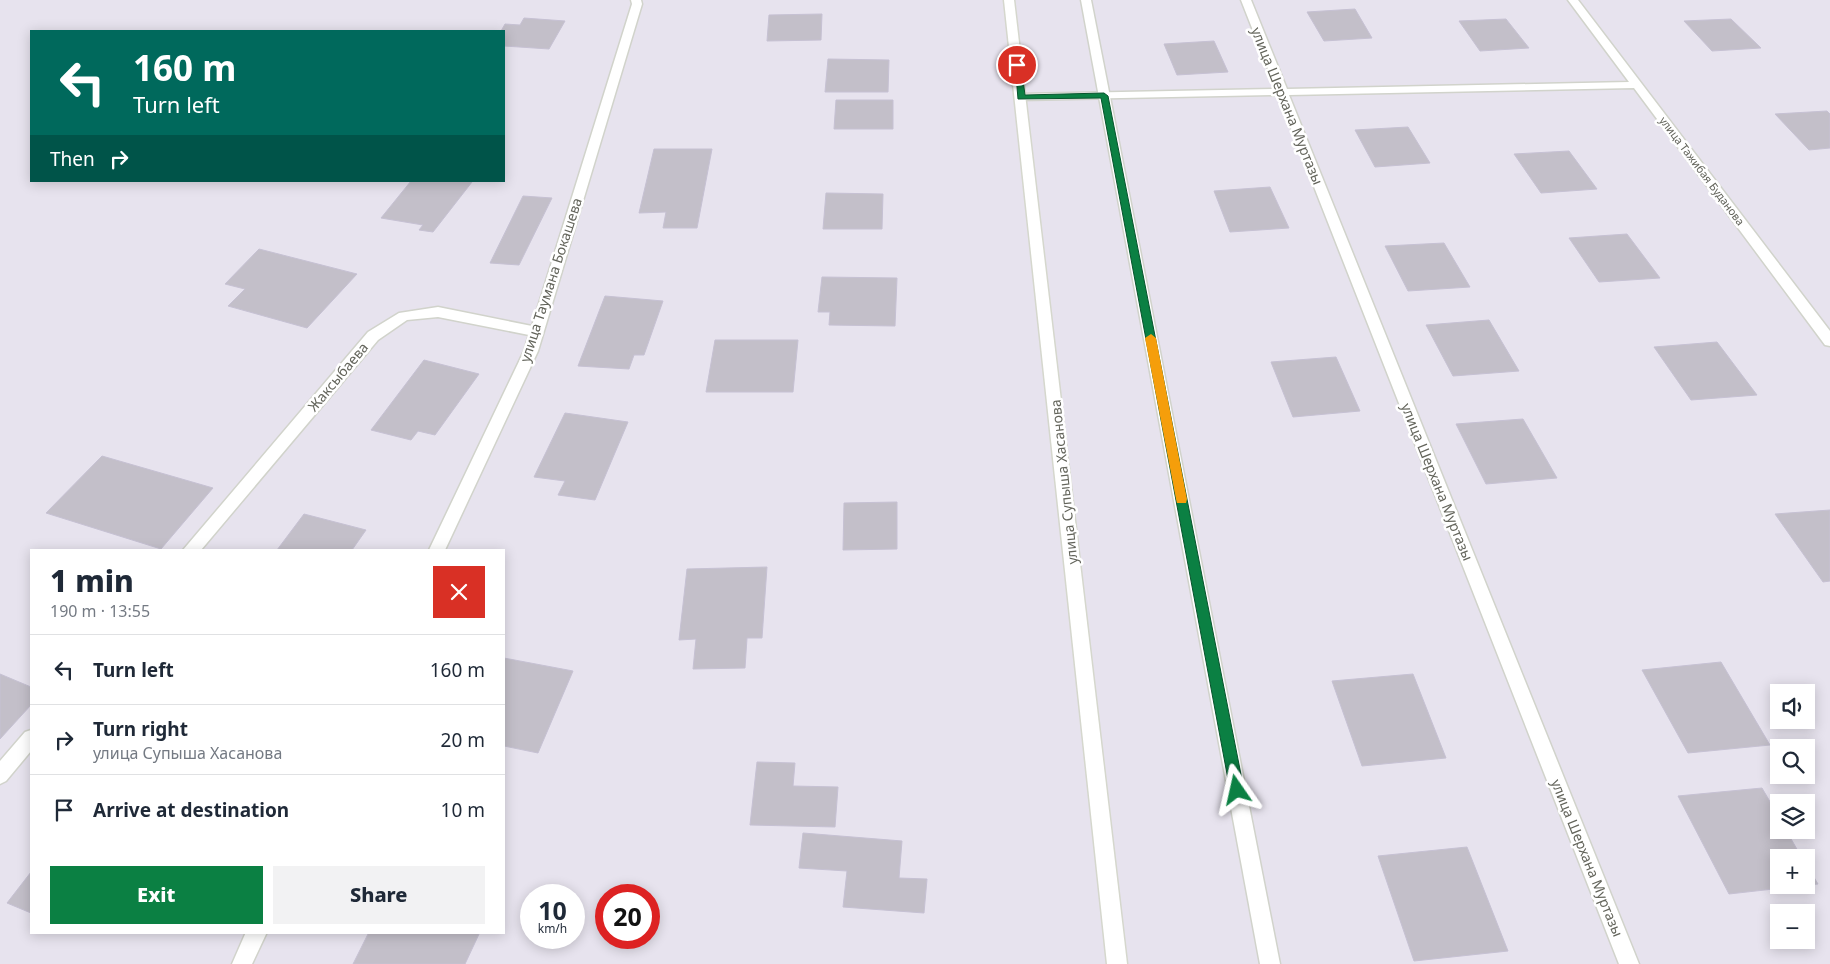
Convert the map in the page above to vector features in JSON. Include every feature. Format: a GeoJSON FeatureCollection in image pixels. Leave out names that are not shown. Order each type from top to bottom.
{"type":"FeatureCollection","features":[{"type":"Feature","properties":{"kind":"street","name":"улица Таумана Бокашева"},"geometry":{"type":"LineString","coordinates":[[437,549],[531,351],[637,4],[636,0]]}},
{"type":"Feature","properties":{"kind":"street","name":"улица Супыша Хасанова"},"geometry":{"type":"LineString","coordinates":[[1009,0],[1118,964]]}},
{"type":"Feature","properties":{"kind":"street"},"geometry":{"type":"LineString","coordinates":[[1086,0],[1270,964]]}},
{"type":"Feature","properties":{"kind":"street","name":"улица Шерхана Муртазы"},"geometry":{"type":"LineString","coordinates":[[1246,0],[1629,964]]}},
{"type":"Feature","properties":{"kind":"street","name":"улица Тажибая Буданова"},"geometry":{"type":"LineString","coordinates":[[1573,0],[1830,341]]}},
{"type":"Feature","properties":{"kind":"street"},"geometry":{"type":"LineString","coordinates":[[1021,97],[1637,85]]}},
{"type":"Feature","properties":{"kind":"street","name":"Жаксыбаева"},"geometry":{"type":"LineString","coordinates":[[192,549],[373,336],[388,326],[404,316],[438,312],[537,332]]}},
{"type":"Feature","properties":{"kind":"street"},"geometry":{"type":"LineString","coordinates":[[0,775],[30,739]]}},
{"type":"Feature","properties":{"kind":"street"},"geometry":{"type":"LineString","coordinates":[[242,964],[256,934]]}},
{"type":"Feature","properties":{"kind":"building"},"geometry":{"type":"Polygon","coordinates":[[[1355,9],[1372,38],[1324,41],[1307,12],[1355,9]]]}},
{"type":"Feature","properties":{"kind":"building"},"geometry":{"type":"Polygon","coordinates":[[[822,14],[821,40],[767,41],[769,15],[822,14]]]}},
{"type":"Feature","properties":{"kind":"building"},"geometry":{"type":"Polygon","coordinates":[[[524,18],[565,21],[549,49],[505,46],[505,30],[502,30],[505,24],[520,25],[524,18]]]}},
{"type":"Feature","properties":{"kind":"building"},"geometry":{"type":"Polygon","coordinates":[[[1506,19],[1529,48],[1480,51],[1459,21],[1506,19]]]}},
{"type":"Feature","properties":{"kind":"building"},"geometry":{"type":"Polygon","coordinates":[[[1731,19],[1761,48],[1712,51],[1684,21],[1731,19]]]}},
{"type":"Feature","properties":{"kind":"building"},"geometry":{"type":"Polygon","coordinates":[[[1214,41],[1228,72],[1177,75],[1164,44],[1214,41]]]}},
{"type":"Feature","properties":{"kind":"building"},"geometry":{"type":"Polygon","coordinates":[[[828,59],[889,60],[888,92],[825,92],[828,59]]]}},
{"type":"Feature","properties":{"kind":"building"},"geometry":{"type":"Polygon","coordinates":[[[836,100],[893,100],[893,129],[834,129],[836,100]]]}},
{"type":"Feature","properties":{"kind":"building"},"geometry":{"type":"Polygon","coordinates":[[[1827,111],[1830,114],[1830,148],[1809,150],[1775,114],[1827,111]]]}},
{"type":"Feature","properties":{"kind":"building"},"geometry":{"type":"Polygon","coordinates":[[[1408,127],[1430,163],[1375,167],[1355,130],[1408,127]]]}},
{"type":"Feature","properties":{"kind":"building"},"geometry":{"type":"Polygon","coordinates":[[[654,149],[712,149],[697,228],[663,228],[666,212],[639,213],[654,149]]]}},
{"type":"Feature","properties":{"kind":"building"},"geometry":{"type":"Polygon","coordinates":[[[1569,151],[1597,189],[1541,193],[1514,154],[1569,151]]]}},
{"type":"Feature","properties":{"kind":"building"},"geometry":{"type":"Polygon","coordinates":[[[410,182],[472,182],[433,232],[419,230],[423,225],[381,218],[410,182]]]}},
{"type":"Feature","properties":{"kind":"building"},"geometry":{"type":"Polygon","coordinates":[[[1270,187],[1289,228],[1230,232],[1214,191],[1270,187]]]}},
{"type":"Feature","properties":{"kind":"building"},"geometry":{"type":"Polygon","coordinates":[[[826,193],[883,194],[882,229],[823,229],[826,193]]]}},
{"type":"Feature","properties":{"kind":"building"},"geometry":{"type":"Polygon","coordinates":[[[523,196],[552,198],[519,265],[490,263],[523,196]]]}},
{"type":"Feature","properties":{"kind":"building"},"geometry":{"type":"Polygon","coordinates":[[[1627,234],[1660,278],[1599,282],[1569,238],[1627,234]]]}},
{"type":"Feature","properties":{"kind":"building"},"geometry":{"type":"Polygon","coordinates":[[[1444,243],[1470,287],[1408,291],[1385,246],[1444,243]]]}},
{"type":"Feature","properties":{"kind":"building"},"geometry":{"type":"Polygon","coordinates":[[[259,249],[357,274],[307,328],[228,306],[245,289],[225,284],[259,249]]]}},
{"type":"Feature","properties":{"kind":"building"},"geometry":{"type":"Polygon","coordinates":[[[822,277],[897,278],[895,326],[829,325],[830,312],[818,312],[822,277]]]}},
{"type":"Feature","properties":{"kind":"building"},"geometry":{"type":"Polygon","coordinates":[[[605,296],[663,301],[644,355],[634,355],[629,369],[578,366],[605,296]]]}},
{"type":"Feature","properties":{"kind":"building"},"geometry":{"type":"Polygon","coordinates":[[[1489,320],[1519,371],[1453,376],[1426,325],[1489,320]]]}},
{"type":"Feature","properties":{"kind":"building"},"geometry":{"type":"Polygon","coordinates":[[[715,340],[798,340],[793,392],[706,392],[715,340]]]}},
{"type":"Feature","properties":{"kind":"building"},"geometry":{"type":"Polygon","coordinates":[[[1717,342],[1757,395],[1691,400],[1654,347],[1717,342]]]}},
{"type":"Feature","properties":{"kind":"building"},"geometry":{"type":"Polygon","coordinates":[[[1336,357],[1360,411],[1293,417],[1271,362],[1336,357]]]}},
{"type":"Feature","properties":{"kind":"building"},"geometry":{"type":"Polygon","coordinates":[[[424,360],[479,374],[435,435],[418,431],[411,440],[371,430],[424,360]]]}},
{"type":"Feature","properties":{"kind":"building"},"geometry":{"type":"Polygon","coordinates":[[[565,413],[628,422],[595,500],[558,495],[565,481],[534,477],[565,413]]]}},
{"type":"Feature","properties":{"kind":"building"},"geometry":{"type":"Polygon","coordinates":[[[1523,419],[1557,478],[1486,484],[1456,424],[1523,419]]]}},
{"type":"Feature","properties":{"kind":"building"},"geometry":{"type":"Polygon","coordinates":[[[102,456],[213,488],[161,549],[46,513],[102,456]]]}},
{"type":"Feature","properties":{"kind":"building"},"geometry":{"type":"Polygon","coordinates":[[[897,502],[897,549],[843,550],[844,503],[897,502]]]}},
{"type":"Feature","properties":{"kind":"building"},"geometry":{"type":"Polygon","coordinates":[[[1830,510],[1830,581],[1823,582],[1775,514],[1830,510]]]}},
{"type":"Feature","properties":{"kind":"building"},"geometry":{"type":"Polygon","coordinates":[[[304,514],[366,530],[353,549],[278,549],[304,514]]]}},
{"type":"Feature","properties":{"kind":"building"},"geometry":{"type":"Polygon","coordinates":[[[767,567],[762,638],[747,638],[745,668],[693,669],[696,639],[679,640],[687,569],[767,567]]]}},
{"type":"Feature","properties":{"kind":"building"},"geometry":{"type":"Polygon","coordinates":[[[505,658],[573,671],[538,753],[505,746],[505,658]]]}},
{"type":"Feature","properties":{"kind":"building"},"geometry":{"type":"Polygon","coordinates":[[[1721,662],[1770,745],[1688,753],[1642,670],[1721,662]]]}},
{"type":"Feature","properties":{"kind":"building"},"geometry":{"type":"Polygon","coordinates":[[[0,674],[30,687],[30,706],[0,739],[0,674]]]}},
{"type":"Feature","properties":{"kind":"building"},"geometry":{"type":"Polygon","coordinates":[[[1413,674],[1446,758],[1362,766],[1332,681],[1413,674]]]}},
{"type":"Feature","properties":{"kind":"building"},"geometry":{"type":"Polygon","coordinates":[[[757,762],[795,763],[793,786],[838,787],[835,827],[750,825],[757,762]]]}},
{"type":"Feature","properties":{"kind":"building"},"geometry":{"type":"Polygon","coordinates":[[[1762,788],[1770,802],[1770,839],[1791,839],[1797,849],[1770,849],[1770,889],[1729,894],[1678,796],[1762,788]]]}},
{"type":"Feature","properties":{"kind":"building"},"geometry":{"type":"Polygon","coordinates":[[[803,833],[902,841],[899,878],[927,879],[924,913],[843,907],[847,871],[799,868],[803,833]]]}},
{"type":"Feature","properties":{"kind":"building"},"geometry":{"type":"Polygon","coordinates":[[[1467,847],[1508,951],[1414,961],[1378,856],[1467,847]]]}},
{"type":"Feature","properties":{"kind":"building"},"geometry":{"type":"Polygon","coordinates":[[[30,873],[30,913],[7,903],[30,873]]]}},
{"type":"Feature","properties":{"kind":"building"},"geometry":{"type":"Polygon","coordinates":[[[368,934],[479,934],[465,964],[353,964],[368,934]]]}},
{"type":"Feature","properties":{"kind":"slow traffic"},"geometry":{"type":"LineString","coordinates":[[1151,338],[1182,499]]}},
{"type":"Feature","properties":{"kind":"route"},"geometry":{"type":"LineString","coordinates":[[1017,65],[1021,97],[1104,96],[1237,790]]}}]}
